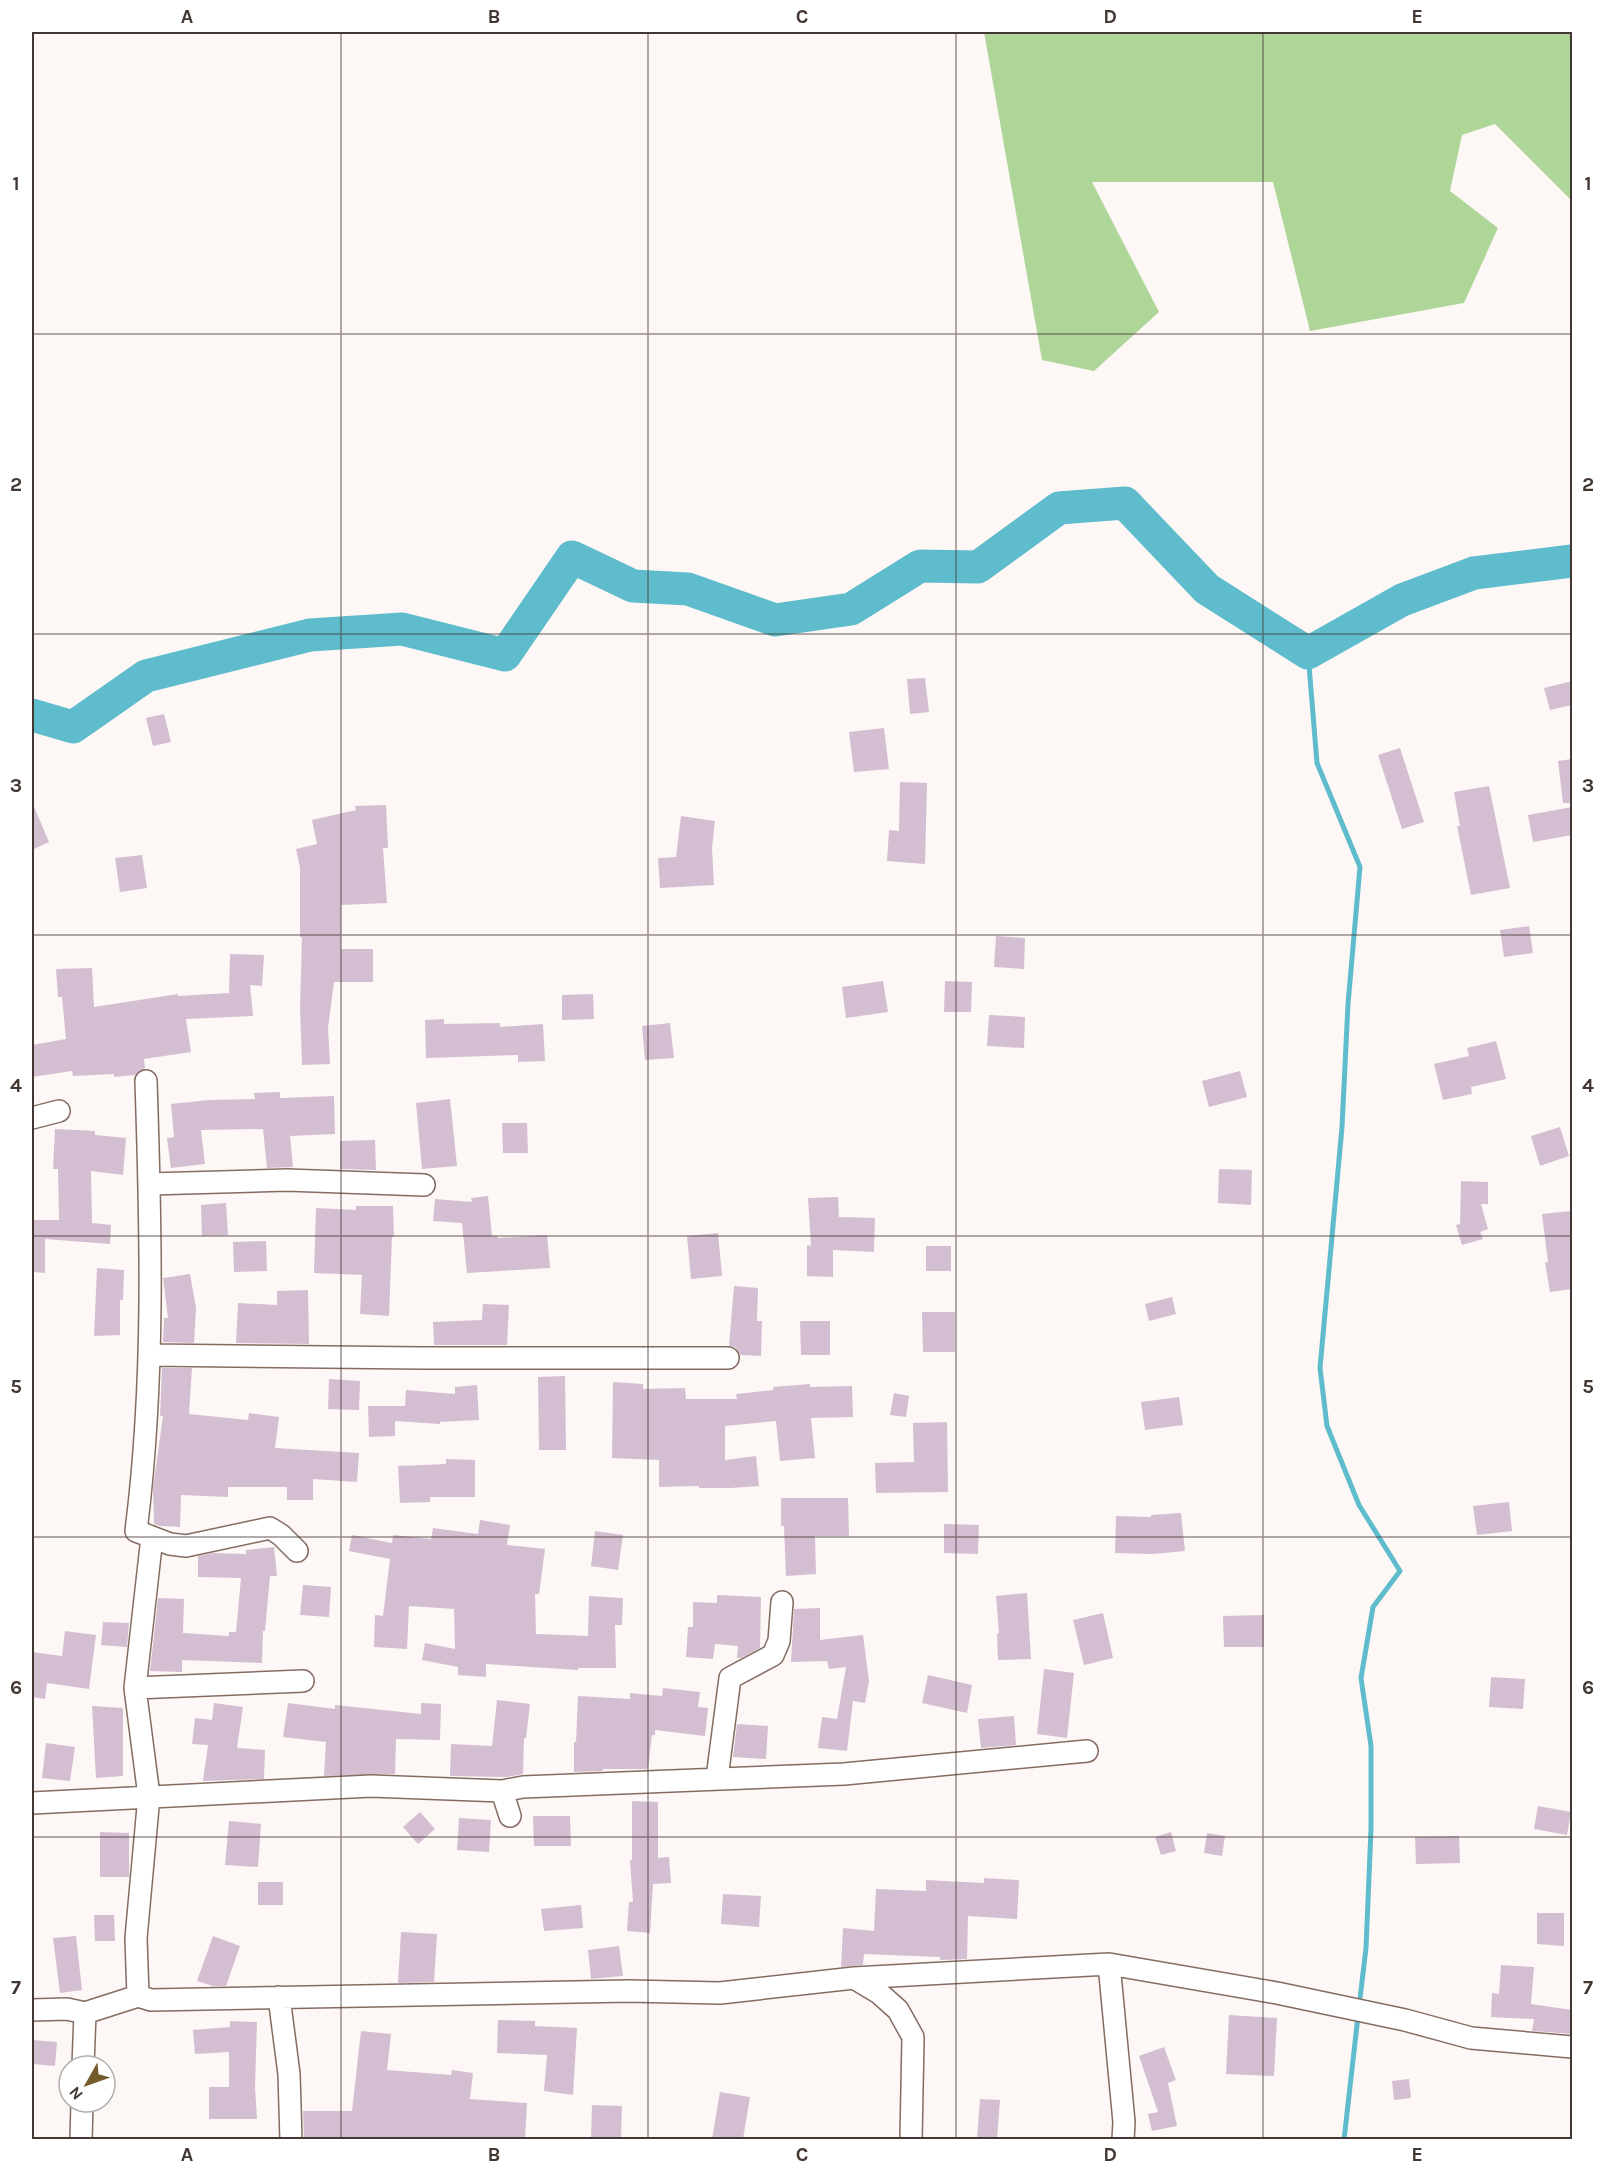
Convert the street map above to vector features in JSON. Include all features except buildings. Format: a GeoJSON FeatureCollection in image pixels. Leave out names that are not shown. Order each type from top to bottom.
{"type":"FeatureCollection","features":[{"type":"Feature","properties":{"kind":"street"},"geometry":{"type":"LineString","coordinates":[[146,1081],[150,1184],[150,1355],[144,1471],[136,1531],[170,1544],[186,1546],[270,1528],[281,1535],[297,1551]]}},
{"type":"Feature","properties":{"kind":"street"},"geometry":{"type":"LineString","coordinates":[[32,1118],[59,1111]]}},
{"type":"Feature","properties":{"kind":"street"},"geometry":{"type":"LineString","coordinates":[[150,1184],[287,1180],[424,1185]]}},
{"type":"Feature","properties":{"kind":"street"},"geometry":{"type":"LineString","coordinates":[[150,1355],[728,1358]]}},
{"type":"Feature","properties":{"kind":"street"},"geometry":{"type":"LineString","coordinates":[[138,1996],[136,1938],[149,1796],[135,1688],[152,1537]]}},
{"type":"Feature","properties":{"kind":"street"},"geometry":{"type":"LineString","coordinates":[[717,1778],[730,1678],[773,1654],[779,1641],[782,1602]]}},
{"type":"Feature","properties":{"kind":"street"},"geometry":{"type":"LineString","coordinates":[[135,1688],[303,1681]]}},
{"type":"Feature","properties":{"kind":"street"},"geometry":{"type":"LineString","coordinates":[[32,1803],[371,1786],[502,1791],[523,1787],[844,1774],[1087,1751]]}},
{"type":"Feature","properties":{"kind":"street"},"geometry":{"type":"LineString","coordinates":[[502,1791],[510,1816]]}},
{"type":"Feature","properties":{"kind":"street"},"geometry":{"type":"LineString","coordinates":[[1109,1964],[1124,2122],[1123,2139]]}},
{"type":"Feature","properties":{"kind":"street"},"geometry":{"type":"LineString","coordinates":[[32,2010],[67,2009],[85,2013],[138,1996],[151,2000],[629,1991],[720,1993],[854,1978],[1109,1964],[1277,1993],[1405,2020],[1471,2038],[1572,2047]]}},
{"type":"Feature","properties":{"kind":"street"},"geometry":{"type":"LineString","coordinates":[[854,1978],[879,1993],[898,2010],[913,2037],[911,2139]]}},
{"type":"Feature","properties":{"kind":"street"},"geometry":{"type":"LineString","coordinates":[[279,1997],[289,2074],[291,2139]]}},
{"type":"Feature","properties":{"kind":"street"},"geometry":{"type":"LineString","coordinates":[[83,2054],[85,2013]]}},
{"type":"Feature","properties":{"kind":"street"},"geometry":{"type":"LineString","coordinates":[[81,2139],[82,2114]]}},
{"type":"Feature","properties":{"kind":"green space"},"geometry":{"type":"Polygon","coordinates":[[[984,32],[1572,32],[1572,201],[1495,124],[1462,135],[1450,191],[1498,228],[1464,303],[1310,331],[1273,182],[1092,182],[1159,312],[1094,371],[1042,360],[984,32]]]}},
{"type":"Feature","properties":{"kind":"waterway"},"geometry":{"type":"LineString","coordinates":[[32,715],[73,727],[146,676],[310,635],[402,629],[505,655],[572,557],[633,586],[688,589],[775,620],[851,609],[920,566],[978,567],[1059,508],[1125,503],[1207,589],[1308,653],[1402,600],[1474,573],[1572,561]]}},
{"type":"Feature","properties":{"kind":"waterway"},"geometry":{"type":"LineString","coordinates":[[1308,653],[1317,763],[1360,867],[1348,1004],[1342,1127],[1320,1368],[1327,1426],[1359,1505],[1400,1571],[1373,1607],[1361,1678],[1371,1746],[1371,1829],[1366,1948],[1359,2007]]}},
{"type":"Feature","properties":{"kind":"waterway"},"geometry":{"type":"LineString","coordinates":[[1344,2140],[1358,2016]]}}]}
